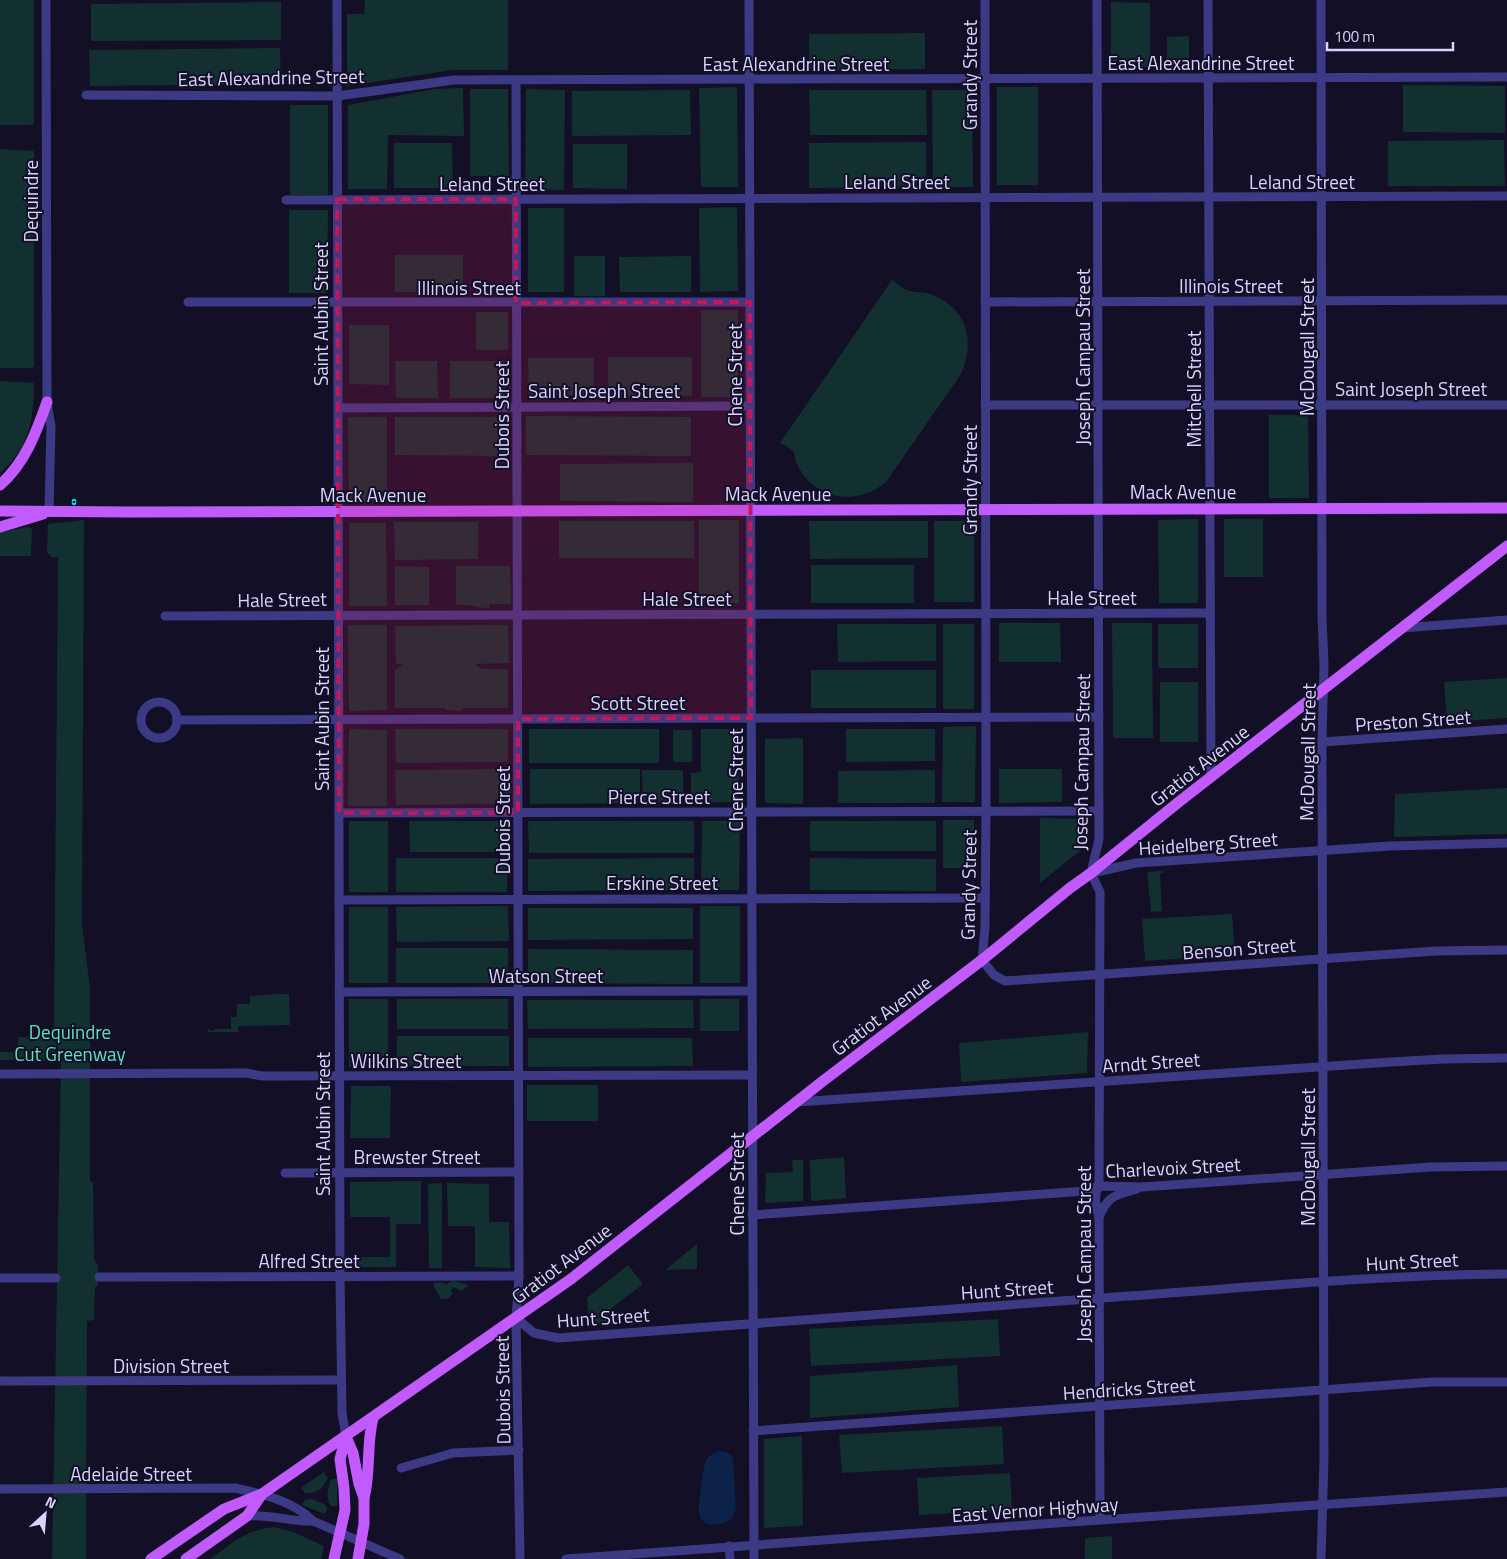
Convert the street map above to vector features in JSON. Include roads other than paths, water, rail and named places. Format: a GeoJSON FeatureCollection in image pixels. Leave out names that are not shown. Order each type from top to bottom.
{"type":"FeatureCollection","features":[{"type":"Feature","properties":{"kind":"main road"},"geometry":{"type":"LineString","coordinates":[[0,485],[12,473],[26,453],[47,402]]}},
{"type":"Feature","properties":{"kind":"main road","name":"Mack Avenue"},"geometry":{"type":"LineString","coordinates":[[0,527],[49,506]]}},
{"type":"Feature","properties":{"kind":"main road","name":"Mack Avenue"},"geometry":{"type":"LineString","coordinates":[[0,511],[49,506],[338,511],[1507,508]]}},
{"type":"Feature","properties":{"kind":"main road","name":"Gratiot Avenue"},"geometry":{"type":"LineString","coordinates":[[151,1559],[224,1509],[262,1494],[571,1279],[982,960],[1070,888],[1091,874],[1507,546]]}},
{"type":"Feature","properties":{"kind":"main road"},"geometry":{"type":"LineString","coordinates":[[364,1498],[368,1481],[369,1443],[373,1418]]}},
{"type":"Feature","properties":{"kind":"main road","name":"Saint Aubin Street"},"geometry":{"type":"LineString","coordinates":[[346,1437],[353,1453],[358,1484],[364,1498],[364,1524],[358,1559]]}},
{"type":"Feature","properties":{"kind":"main road","name":"Saint Aubin Street"},"geometry":{"type":"LineString","coordinates":[[334,1559],[341,1534],[345,1504],[340,1460],[346,1437]]}},
{"type":"Feature","properties":{"kind":"main road","name":"Gratiot Avenue"},"geometry":{"type":"LineString","coordinates":[[186,1559],[248,1516],[262,1494]]}},
{"type":"Feature","properties":{"kind":"street","name":"Dequindre"},"geometry":{"type":"LineString","coordinates":[[46,0],[47,402],[51,426],[49,506]]}},
{"type":"Feature","properties":{"kind":"street","name":"Saint Aubin Street"},"geometry":{"type":"LineString","coordinates":[[337,0],[340,1276],[342,1414],[346,1437]]}},
{"type":"Feature","properties":{"kind":"street","name":"Chene Street"},"geometry":{"type":"LineString","coordinates":[[749,0],[754,1559]]}},
{"type":"Feature","properties":{"kind":"street","name":"Grandy Street"},"geometry":{"type":"LineString","coordinates":[[982,960],[985,928],[986,812],[985,0]]}},
{"type":"Feature","properties":{"kind":"street","name":"Joseph Campau Street"},"geometry":{"type":"LineString","coordinates":[[1097,0],[1099,839],[1091,874],[1100,892],[1099,1186],[1095,1194],[1095,1203],[1099,1216],[1100,1520]]}},
{"type":"Feature","properties":{"kind":"street","name":"Mitchell Street"},"geometry":{"type":"LineString","coordinates":[[1208,0],[1211,778]]}},
{"type":"Feature","properties":{"kind":"street","name":"McDougall Street"},"geometry":{"type":"LineString","coordinates":[[1321,0],[1324,689],[1322,742],[1324,1390],[1321,1559]]}},
{"type":"Feature","properties":{"kind":"street","name":"East Alexandrine Street"},"geometry":{"type":"LineString","coordinates":[[86,95],[337,96],[454,80],[1507,77]]}},
{"type":"Feature","properties":{"kind":"street","name":"Dubois Street"},"geometry":{"type":"LineString","coordinates":[[516,80],[519,1172],[519,1276],[516,1318],[520,1559]]}},
{"type":"Feature","properties":{"kind":"street","name":"Leland Street"},"geometry":{"type":"LineString","coordinates":[[286,200],[1507,196]]}},
{"type":"Feature","properties":{"kind":"street","name":"Illinois Street"},"geometry":{"type":"LineString","coordinates":[[985,302],[1507,300]]}},
{"type":"Feature","properties":{"kind":"street","name":"Illinois Street"},"geometry":{"type":"LineString","coordinates":[[188,302],[750,302]]}},
{"type":"Feature","properties":{"kind":"street","name":"Saint Joseph Street"},"geometry":{"type":"LineString","coordinates":[[985,405],[1507,404]]}},
{"type":"Feature","properties":{"kind":"street","name":"Saint Joseph Street"},"geometry":{"type":"LineString","coordinates":[[338,408],[750,406]]}},
{"type":"Feature","properties":{"kind":"street","name":"Hale Street"},"geometry":{"type":"LineString","coordinates":[[165,616],[1210,613]]}},
{"type":"Feature","properties":{"kind":"street"},"geometry":{"type":"LineString","coordinates":[[1402,628],[1507,620]]}},
{"type":"Feature","properties":{"kind":"street"},"geometry":{"type":"LineString","coordinates":[[155,702],[161,702],[172,707],[176,712],[177,720],[174,730],[170,735],[158,738],[147,734],[141,725],[140,719],[145,708],[155,702]]}},
{"type":"Feature","properties":{"kind":"street","name":"Scott Street"},"geometry":{"type":"LineString","coordinates":[[177,720],[1099,717]]}},
{"type":"Feature","properties":{"kind":"street","name":"Preston Street"},"geometry":{"type":"LineString","coordinates":[[1322,742],[1507,729]]}},
{"type":"Feature","properties":{"kind":"street","name":"Pierce Street"},"geometry":{"type":"LineString","coordinates":[[339,813],[1099,811]]}},
{"type":"Feature","properties":{"kind":"street","name":"Heidelberg Street"},"geometry":{"type":"LineString","coordinates":[[1091,874],[1136,864],[1322,850],[1507,843]]}},
{"type":"Feature","properties":{"kind":"street","name":"Erskine Street"},"geometry":{"type":"LineString","coordinates":[[339,900],[985,898]]}},
{"type":"Feature","properties":{"kind":"street","name":"Benson Street"},"geometry":{"type":"LineString","coordinates":[[982,960],[994,975],[1004,981],[1436,950],[1507,950]]}},
{"type":"Feature","properties":{"kind":"street","name":"Watson Street"},"geometry":{"type":"LineString","coordinates":[[340,992],[752,991]]}},
{"type":"Feature","properties":{"kind":"street","name":"Arndt Street"},"geometry":{"type":"LineString","coordinates":[[797,1102],[1434,1059],[1507,1058]]}},
{"type":"Feature","properties":{"kind":"street","name":"Wilkins Street"},"geometry":{"type":"LineString","coordinates":[[0,1074],[246,1073],[262,1076],[752,1075]]}},
{"type":"Feature","properties":{"kind":"street","name":"Charlevoix Street"},"geometry":{"type":"LineString","coordinates":[[752,1215],[1086,1191],[1099,1186],[1142,1187],[1431,1167],[1507,1166]]}},
{"type":"Feature","properties":{"kind":"street","name":"Brewster Street"},"geometry":{"type":"LineString","coordinates":[[285,1173],[519,1172]]}},
{"type":"Feature","properties":{"kind":"street"},"geometry":{"type":"LineString","coordinates":[[1099,1216],[1104,1205],[1111,1198],[1142,1187]]}},
{"type":"Feature","properties":{"kind":"street","name":"Hunt Street"},"geometry":{"type":"LineString","coordinates":[[516,1318],[534,1333],[558,1338],[753,1322],[1324,1282],[1446,1274],[1507,1274]]}},
{"type":"Feature","properties":{"kind":"street","name":"Alfred Street"},"geometry":{"type":"LineString","coordinates":[[99,1277],[519,1276]]}},
{"type":"Feature","properties":{"kind":"street"},"geometry":{"type":"LineString","coordinates":[[0,1278],[56,1278]]}},
{"type":"Feature","properties":{"kind":"street","name":"Division Street"},"geometry":{"type":"LineString","coordinates":[[0,1382],[341,1380]]}},
{"type":"Feature","properties":{"kind":"street","name":"Hendricks Street"},"geometry":{"type":"LineString","coordinates":[[753,1431],[1432,1382],[1507,1382]]}},
{"type":"Feature","properties":{"kind":"street"},"geometry":{"type":"LineString","coordinates":[[401,1468],[453,1453],[519,1450]]}},
{"type":"Feature","properties":{"kind":"street","name":"Adelaide Street"},"geometry":{"type":"LineString","coordinates":[[0,1489],[235,1488],[262,1494]]}},
{"type":"Feature","properties":{"kind":"street","name":"East Vernor Highway"},"geometry":{"type":"LineString","coordinates":[[566,1559],[1507,1492]]}},
{"type":"Feature","properties":{"kind":"street"},"geometry":{"type":"LineString","coordinates":[[262,1494],[303,1511],[313,1521],[400,1559]]}},
{"type":"Feature","properties":{"kind":"street"},"geometry":{"type":"LineString","coordinates":[[248,1516],[262,1516],[298,1522],[313,1521]]}},
{"type":"Feature","properties":{"kind":"street"},"geometry":{"type":"LineString","coordinates":[[729,1546],[730,1559]]}},
{"type":"Feature","properties":{"kind":"water"},"geometry":{"type":"Polygon","coordinates":[[[718,1451],[730,1453],[733,1458],[736,1509],[731,1520],[722,1524],[712,1525],[707,1524],[700,1517],[699,1506],[706,1461],[718,1451]]]}},
{"type":"Feature","properties":{"kind":"park label","name":"Dequindre Cut Greenway"},"geometry":{"type":"Point","coordinates":[70,1042]}}]}
